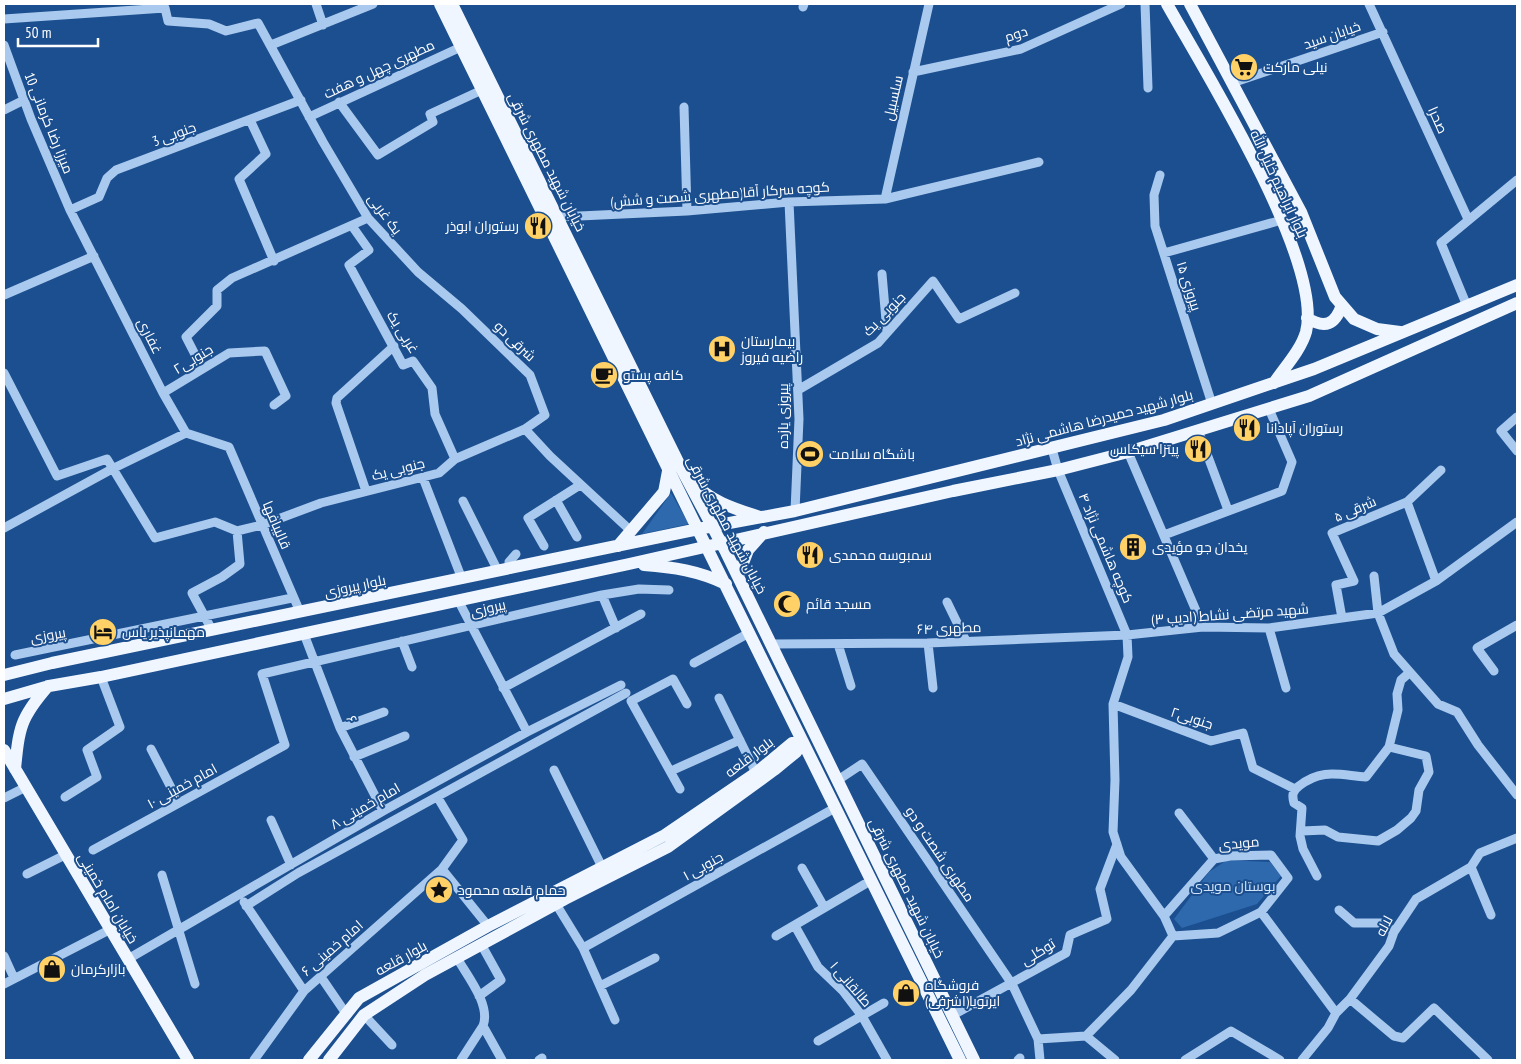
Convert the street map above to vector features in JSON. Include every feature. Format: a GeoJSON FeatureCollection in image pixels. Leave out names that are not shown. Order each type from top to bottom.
{"type":"FeatureCollection","features":[{"type":"Feature","properties":{"kind":"main road","name":"خیابان شهید مطهری شرقی"},"geometry":{"type":"LineString","coordinates":[[440,4],[674,470],[713,526],[974,1060]]}},
{"type":"Feature","properties":{"kind":"main road","name":"خیابان شهید مطهری شرقی"},"geometry":{"type":"LineString","coordinates":[[452,4],[558,217],[674,470],[697,529],[726,584],[960,1060]]}},
{"type":"Feature","properties":{"kind":"main road","name":"بلوار ابراهیم خلیل الله"},"geometry":{"type":"LineString","coordinates":[[1167,4],[1243,140],[1282,220],[1300,271],[1308,306],[1306,333],[1292,358],[1274,383]]}},
{"type":"Feature","properties":{"kind":"main road","name":"بلوار ابراهیم خلیل الله"},"geometry":{"type":"LineString","coordinates":[[1190,4],[1301,212],[1335,297],[1354,319],[1377,329],[1403,332]]}},
{"type":"Feature","properties":{"kind":"main road","name":"بلوار شهید حمیدرضا هاشمی نژاد"},"geometry":{"type":"LineString","coordinates":[[713,526],[794,511],[1164,420],[1314,369],[1517,285]]}},
{"type":"Feature","properties":{"kind":"main road"},"geometry":{"type":"LineString","coordinates":[[4,699],[52,686],[304,634],[706,547],[764,532],[1058,470],[1128,452],[1309,396],[1517,303]]}},
{"type":"Feature","properties":{"kind":"main road"},"geometry":{"type":"LineString","coordinates":[[1307,318],[1317,324],[1329,324],[1338,316],[1342,305]]}},
{"type":"Feature","properties":{"kind":"main road"},"geometry":{"type":"LineString","coordinates":[[623,565],[615,547],[631,532],[664,492],[674,470],[704,494],[733,508],[762,517]]}},
{"type":"Feature","properties":{"kind":"main road","name":"بلوار پیروزی"},"geometry":{"type":"LineString","coordinates":[[4,675],[52,663],[713,526]]}},
{"type":"Feature","properties":{"kind":"main road"},"geometry":{"type":"LineString","coordinates":[[738,576],[748,550],[764,532]]}},
{"type":"Feature","properties":{"kind":"main road"},"geometry":{"type":"LineString","coordinates":[[623,565],[668,566],[699,573],[726,584]]}},
{"type":"Feature","properties":{"kind":"main road"},"geometry":{"type":"LineString","coordinates":[[15,769],[18,738],[27,711],[52,686],[52,663]]}},
{"type":"Feature","properties":{"kind":"main road"},"geometry":{"type":"LineString","coordinates":[[4,670],[23,670]]}},
{"type":"Feature","properties":{"kind":"main road","name":"بلوار قلعه"},"geometry":{"type":"LineString","coordinates":[[310,1060],[359,998],[488,926],[665,835],[756,773],[792,743],[803,742]]}},
{"type":"Feature","properties":{"kind":"main road","name":"بلوار قلعه"},"geometry":{"type":"LineString","coordinates":[[329,1060],[364,1015],[425,975],[481,944],[668,847],[774,770],[796,752],[803,742]]}},
{"type":"Feature","properties":{"kind":"main road","name":"خیابان امام خمینی"},"geometry":{"type":"LineString","coordinates":[[4,750],[188,1060]]}},
{"type":"Feature","properties":{"kind":"street"},"geometry":{"type":"LineString","coordinates":[[316,4],[323,25]]}},
{"type":"Feature","properties":{"kind":"street"},"geometry":{"type":"LineString","coordinates":[[271,45],[374,4]]}},
{"type":"Feature","properties":{"kind":"street","name":"سلسبیل"},"geometry":{"type":"LineString","coordinates":[[885,199],[928,4]]}},
{"type":"Feature","properties":{"kind":"street","name":"دوم"},"geometry":{"type":"LineString","coordinates":[[913,72],[1021,49],[1121,4]]}},
{"type":"Feature","properties":{"kind":"street"},"geometry":{"type":"LineString","coordinates":[[1145,4],[1148,88]]}},
{"type":"Feature","properties":{"kind":"street","name":"خیابان سید"},"geometry":{"type":"LineString","coordinates":[[1232,83],[1383,32],[1369,4]]}},
{"type":"Feature","properties":{"kind":"street","name":"یک غربی"},"geometry":{"type":"LineString","coordinates":[[4,19],[165,8],[168,21],[209,24],[226,31],[258,23],[368,218],[418,272],[462,309]]}},
{"type":"Feature","properties":{"kind":"street","name":"صحرا"},"geometry":{"type":"LineString","coordinates":[[1383,32],[1468,219]]}},
{"type":"Feature","properties":{"kind":"street","name":"میرزا رضا کرمانی 10"},"geometry":{"type":"LineString","coordinates":[[4,45],[24,100],[70,210]]}},
{"type":"Feature","properties":{"kind":"street","name":"مطهری چهل و هفت"},"geometry":{"type":"LineString","coordinates":[[310,117],[461,47]]}},
{"type":"Feature","properties":{"kind":"street"},"geometry":{"type":"LineString","coordinates":[[339,102],[378,155],[433,122],[430,114],[482,90]]}},
{"type":"Feature","properties":{"kind":"street"},"geometry":{"type":"LineString","coordinates":[[4,110],[24,100]]}},
{"type":"Feature","properties":{"kind":"street","name":"جنوبی 3"},"geometry":{"type":"LineString","coordinates":[[70,210],[100,197],[108,178],[116,170],[301,100]]}},
{"type":"Feature","properties":{"kind":"street"},"geometry":{"type":"LineString","coordinates":[[684,107],[687,212]]}},
{"type":"Feature","properties":{"kind":"street"},"geometry":{"type":"LineString","coordinates":[[250,120],[266,154],[239,179],[274,261]]}},
{"type":"Feature","properties":{"kind":"street","name":"(مطهری شصت و شش)کوچه سرکار آقا"},"geometry":{"type":"LineString","coordinates":[[558,217],[687,212],[789,202],[885,199],[1039,162]]}},
{"type":"Feature","properties":{"kind":"street","name":"پیروزی ۱۵"},"geometry":{"type":"LineString","coordinates":[[1160,175],[1154,195],[1155,226],[1212,404]]}},
{"type":"Feature","properties":{"kind":"street"},"geometry":{"type":"LineString","coordinates":[[1467,306],[1440,243],[1517,180]]}},
{"type":"Feature","properties":{"kind":"street","name":"پیروزی یازده"},"geometry":{"type":"LineString","coordinates":[[789,202],[798,390],[794,511]]}},
{"type":"Feature","properties":{"kind":"street","name":"غفاری"},"geometry":{"type":"LineString","coordinates":[[70,210],[163,393],[186,433]]}},
{"type":"Feature","properties":{"kind":"street"},"geometry":{"type":"LineString","coordinates":[[202,368],[186,337],[217,306],[217,290],[232,278],[368,218]]}},
{"type":"Feature","properties":{"kind":"street"},"geometry":{"type":"LineString","coordinates":[[1164,253],[1282,220]]}},
{"type":"Feature","properties":{"kind":"street","name":"غربی یک"},"geometry":{"type":"LineString","coordinates":[[352,226],[368,250],[349,265],[404,365],[413,361],[432,388],[435,414],[455,459]]}},
{"type":"Feature","properties":{"kind":"street"},"geometry":{"type":"LineString","coordinates":[[4,295],[94,256]]}},
{"type":"Feature","properties":{"kind":"street"},"geometry":{"type":"LineString","coordinates":[[882,274],[887,332]]}},
{"type":"Feature","properties":{"kind":"street","name":"جنوبی یک"},"geometry":{"type":"LineString","coordinates":[[798,390],[871,347],[933,281],[957,318],[962,318],[1015,293]]}},
{"type":"Feature","properties":{"kind":"street","name":"شرقی دو"},"geometry":{"type":"LineString","coordinates":[[462,309],[530,375],[545,415],[534,424]]}},
{"type":"Feature","properties":{"kind":"street"},"geometry":{"type":"LineString","coordinates":[[366,491],[336,403],[337,398],[394,346]]}},
{"type":"Feature","properties":{"kind":"street","name":"جنوبی۲"},"geometry":{"type":"LineString","coordinates":[[163,393],[229,353],[265,351],[286,396],[274,404]]}},
{"type":"Feature","properties":{"kind":"street"},"geometry":{"type":"LineString","coordinates":[[4,373],[57,476],[107,459],[155,538],[215,522],[237,530],[240,564],[192,594],[212,630]]}},
{"type":"Feature","properties":{"kind":"street"},"geometry":{"type":"LineString","coordinates":[[1164,535],[1282,491],[1292,462],[1269,409]]}},
{"type":"Feature","properties":{"kind":"street"},"geometry":{"type":"LineString","coordinates":[[1517,417],[1501,431],[1517,451]]}},
{"type":"Feature","properties":{"kind":"street","name":"جنوبی یک"},"geometry":{"type":"LineString","coordinates":[[237,530],[262,525],[321,503],[439,473],[455,459],[534,424]]}},
{"type":"Feature","properties":{"kind":"street"},"geometry":{"type":"LineString","coordinates":[[525,429],[580,485],[631,532]]}},
{"type":"Feature","properties":{"kind":"street"},"geometry":{"type":"LineString","coordinates":[[1198,430],[1228,510]]}},
{"type":"Feature","properties":{"kind":"street"},"geometry":{"type":"LineString","coordinates":[[4,528],[112,469],[186,433]]}},
{"type":"Feature","properties":{"kind":"street","name":"قالیبافها"},"geometry":{"type":"LineString","coordinates":[[186,433],[229,447],[292,598],[300,612]]}},
{"type":"Feature","properties":{"kind":"street","name":"کوچه هاشمی نژاد ۴"},"geometry":{"type":"LineString","coordinates":[[1052,449],[1058,470],[1127,636],[1128,657],[1113,704],[1115,780],[1113,832],[1117,844]]}},
{"type":"Feature","properties":{"kind":"street"},"geometry":{"type":"LineString","coordinates":[[1128,452],[1203,627]]}},
{"type":"Feature","properties":{"kind":"street"},"geometry":{"type":"LineString","coordinates":[[1436,581],[1407,502],[1442,470]]}},
{"type":"Feature","properties":{"kind":"street"},"geometry":{"type":"LineString","coordinates":[[423,478],[462,579]]}},
{"type":"Feature","properties":{"kind":"street"},"geometry":{"type":"LineString","coordinates":[[544,546],[528,518],[580,485]]}},
{"type":"Feature","properties":{"kind":"street"},"geometry":{"type":"LineString","coordinates":[[556,500],[577,537]]}},
{"type":"Feature","properties":{"kind":"street"},"geometry":{"type":"LineString","coordinates":[[463,501],[498,571]]}},
{"type":"Feature","properties":{"kind":"street","name":"۵ شرقی"},"geometry":{"type":"LineString","coordinates":[[1342,618],[1336,585],[1354,581],[1332,533],[1407,502]]}},
{"type":"Feature","properties":{"kind":"street","name":"شهید مرتضی نشاط (ادیب ۳)"},"geometry":{"type":"LineString","coordinates":[[1127,636],[1203,627],[1269,628],[1378,613],[1436,581],[1517,522]]}},
{"type":"Feature","properties":{"kind":"street"},"geometry":{"type":"LineString","coordinates":[[511,569],[509,562],[516,554]]}},
{"type":"Feature","properties":{"kind":"street"},"geometry":{"type":"LineString","coordinates":[[1374,576],[1378,613],[1394,654],[1438,704],[1457,712],[1478,745],[1517,795]]}},
{"type":"Feature","properties":{"kind":"street","name":"پیروزی"},"geometry":{"type":"LineString","coordinates":[[285,745],[262,674],[602,595],[639,588],[669,590]]}},
{"type":"Feature","properties":{"kind":"street"},"geometry":{"type":"LineString","coordinates":[[602,595],[616,628]]}},
{"type":"Feature","properties":{"kind":"street","name":"پیروزی"},"geometry":{"type":"LineString","coordinates":[[14,655],[292,598]]}},
{"type":"Feature","properties":{"kind":"street"},"geometry":{"type":"LineString","coordinates":[[458,600],[527,732]]}},
{"type":"Feature","properties":{"kind":"street"},"geometry":{"type":"LineString","coordinates":[[948,602],[966,641]]}},
{"type":"Feature","properties":{"kind":"street"},"geometry":{"type":"LineString","coordinates":[[504,688],[641,614]]}},
{"type":"Feature","properties":{"kind":"street"},"geometry":{"type":"LineString","coordinates":[[1494,671],[1477,648],[1517,625]]}},
{"type":"Feature","properties":{"kind":"street"},"geometry":{"type":"LineString","coordinates":[[1269,628],[1286,688]]}},
{"type":"Feature","properties":{"kind":"street"},"geometry":{"type":"LineString","coordinates":[[694,663],[749,633]]}},
{"type":"Feature","properties":{"kind":"street","name":"۶"},"geometry":{"type":"LineString","coordinates":[[304,634],[340,728],[383,811]]}},
{"type":"Feature","properties":{"kind":"street","name":"مطهری ۶۴"},"geometry":{"type":"LineString","coordinates":[[771,644],[928,643],[1127,636]]}},
{"type":"Feature","properties":{"kind":"street"},"geometry":{"type":"LineString","coordinates":[[402,641],[412,667]]}},
{"type":"Feature","properties":{"kind":"street"},"geometry":{"type":"LineString","coordinates":[[928,643],[933,688]]}},
{"type":"Feature","properties":{"kind":"street"},"geometry":{"type":"LineString","coordinates":[[838,644],[851,686]]}},
{"type":"Feature","properties":{"kind":"street"},"geometry":{"type":"LineString","coordinates":[[1318,876],[1303,849],[1300,836],[1302,831],[1302,808],[1294,803],[1292,796],[1295,789],[1311,776],[1321,773],[1366,777],[1389,747],[1398,710],[1397,694],[1401,680],[1409,673]]}},
{"type":"Feature","properties":{"kind":"street"},"geometry":{"type":"LineString","coordinates":[[65,797],[97,777],[87,750],[120,727],[101,677]]}},
{"type":"Feature","properties":{"kind":"street"},"geometry":{"type":"LineString","coordinates":[[246,906],[298,873],[629,697],[673,679],[687,704]]}},
{"type":"Feature","properties":{"kind":"street","name":"امام خمینی ۸"},"geometry":{"type":"LineString","coordinates":[[128,959],[383,811],[527,732],[621,685]]}},
{"type":"Feature","properties":{"kind":"street"},"geometry":{"type":"LineString","coordinates":[[629,697],[680,788]]}},
{"type":"Feature","properties":{"kind":"street"},"geometry":{"type":"LineString","coordinates":[[719,698],[756,773]]}},
{"type":"Feature","properties":{"kind":"street","name":"جنوبی۲"},"geometry":{"type":"LineString","coordinates":[[1113,704],[1211,741],[1242,733],[1253,768],[1295,789]]}},
{"type":"Feature","properties":{"kind":"street"},"geometry":{"type":"LineString","coordinates":[[340,728],[384,712]]}},
{"type":"Feature","properties":{"kind":"street"},"geometry":{"type":"LineString","coordinates":[[354,758],[405,736]]}},
{"type":"Feature","properties":{"kind":"street"},"geometry":{"type":"LineString","coordinates":[[671,771],[740,740]]}},
{"type":"Feature","properties":{"kind":"street","name":"امام خمینی ۱۰"},"geometry":{"type":"LineString","coordinates":[[93,850],[285,745]]}},
{"type":"Feature","properties":{"kind":"street"},"geometry":{"type":"LineString","coordinates":[[1302,831],[1325,830],[1338,837],[1378,841],[1397,830],[1411,818],[1416,811],[1419,790],[1429,772],[1426,756],[1389,747]]}},
{"type":"Feature","properties":{"kind":"street"},"geometry":{"type":"LineString","coordinates":[[151,749],[178,804]]}},
{"type":"Feature","properties":{"kind":"street","name":"مطهری شصت و دو"},"geometry":{"type":"LineString","coordinates":[[838,780],[862,764],[1012,984]]}},
{"type":"Feature","properties":{"kind":"street"},"geometry":{"type":"LineString","coordinates":[[554,770],[602,867]]}},
{"type":"Feature","properties":{"kind":"street"},"geometry":{"type":"LineString","coordinates":[[4,798],[26,787]]}},
{"type":"Feature","properties":{"kind":"street","name":"امام خمینی ۶"},"geometry":{"type":"LineString","coordinates":[[254,1060],[304,992],[442,869],[463,840],[438,798]]}},
{"type":"Feature","properties":{"kind":"street","name":"۱ جنوبی"},"geometry":{"type":"LineString","coordinates":[[584,948],[835,808]]}},
{"type":"Feature","properties":{"kind":"street"},"geometry":{"type":"LineString","coordinates":[[1179,812],[1214,859]]}},
{"type":"Feature","properties":{"kind":"street"},"geometry":{"type":"LineString","coordinates":[[271,820],[291,865]]}},
{"type":"Feature","properties":{"kind":"street","name":"لاله"},"geometry":{"type":"LineString","coordinates":[[1302,1060],[1389,946],[1394,932],[1416,898],[1471,867],[1480,853],[1517,838]]}},
{"type":"Feature","properties":{"kind":"street"},"geometry":{"type":"LineString","coordinates":[[1038,1039],[1086,1036],[1131,990],[1173,936],[1164,916],[1122,856],[1117,844]]}},
{"type":"Feature","properties":{"kind":"street","name":"توکلی"},"geometry":{"type":"LineString","coordinates":[[1012,984],[1066,953],[1070,935],[1106,919],[1100,889],[1117,844]]}},
{"type":"Feature","properties":{"kind":"street"},"geometry":{"type":"LineString","coordinates":[[27,874],[65,855]]}},
{"type":"Feature","properties":{"kind":"street","name":"مویدی"},"geometry":{"type":"LineString","coordinates":[[1164,916],[1214,859],[1271,855],[1288,878],[1261,912],[1218,933],[1173,936]]}},
{"type":"Feature","properties":{"kind":"street"},"geometry":{"type":"LineString","coordinates":[[1471,867],[1491,915]]}},
{"type":"Feature","properties":{"kind":"street"},"geometry":{"type":"LineString","coordinates":[[802,868],[824,907]]}},
{"type":"Feature","properties":{"kind":"street"},"geometry":{"type":"LineString","coordinates":[[442,869],[488,926]]}},
{"type":"Feature","properties":{"kind":"street"},"geometry":{"type":"LineString","coordinates":[[162,874],[195,984]]}},
{"type":"Feature","properties":{"kind":"street"},"geometry":{"type":"LineString","coordinates":[[776,936],[865,884]]}},
{"type":"Feature","properties":{"kind":"street"},"geometry":{"type":"LineString","coordinates":[[239,896],[304,992]]}},
{"type":"Feature","properties":{"kind":"street"},"geometry":{"type":"LineString","coordinates":[[556,904],[584,948],[615,1020]]}},
{"type":"Feature","properties":{"kind":"street"},"geometry":{"type":"LineString","coordinates":[[1340,910],[1354,923],[1382,923],[1394,932]]}},
{"type":"Feature","properties":{"kind":"street"},"geometry":{"type":"LineString","coordinates":[[1261,912],[1336,1013]]}},
{"type":"Feature","properties":{"kind":"street","name":"طالقانی ۱"},"geometry":{"type":"LineString","coordinates":[[795,926],[818,967],[843,991],[862,1016],[887,1060]]}},
{"type":"Feature","properties":{"kind":"street"},"geometry":{"type":"LineString","coordinates":[[4,984],[110,929]]}},
{"type":"Feature","properties":{"kind":"street"},"geometry":{"type":"LineString","coordinates":[[479,996],[500,980],[481,944]]}},
{"type":"Feature","properties":{"kind":"street"},"geometry":{"type":"LineString","coordinates":[[4,956],[14,978]]}},
{"type":"Feature","properties":{"kind":"street"},"geometry":{"type":"LineString","coordinates":[[457,958],[479,996],[486,1018],[461,1060]]}},
{"type":"Feature","properties":{"kind":"street"},"geometry":{"type":"LineString","coordinates":[[600,986],[655,958]]}},
{"type":"Feature","properties":{"kind":"street"},"geometry":{"type":"LineString","coordinates":[[321,977],[347,1015]]}},
{"type":"Feature","properties":{"kind":"street"},"geometry":{"type":"LineString","coordinates":[[953,1015],[1012,984],[1038,1039],[1040,1060]]}},
{"type":"Feature","properties":{"kind":"street"},"geometry":{"type":"LineString","coordinates":[[1350,999],[1394,1036],[1403,1038],[1434,1008],[1488,1060]]}},
{"type":"Feature","properties":{"kind":"street"},"geometry":{"type":"LineString","coordinates":[[818,1041],[884,1004]]}},
{"type":"Feature","properties":{"kind":"street"},"geometry":{"type":"LineString","coordinates":[[364,1015],[392,1045]]}},
{"type":"Feature","properties":{"kind":"street"},"geometry":{"type":"LineString","coordinates":[[482,1026],[502,1060]]}},
{"type":"Feature","properties":{"kind":"street"},"geometry":{"type":"LineString","coordinates":[[1185,1060],[1231,1031],[1280,1060]]}},
{"type":"Feature","properties":{"kind":"street"},"geometry":{"type":"LineString","coordinates":[[1086,1036],[1115,1060]]}},
{"type":"Feature","properties":{"kind":"green space"},"geometry":{"type":"Polygon","coordinates":[[[671,493],[689,524],[642,534],[671,493]]]}},
{"type":"Feature","properties":{"kind":"green space","name":"بوستان مویدی"},"geometry":{"type":"Polygon","coordinates":[[[1227,860],[1270,862],[1281,876],[1257,904],[1182,928],[1174,919],[1209,872],[1227,860]]]}},
{"type":"Feature","properties":{"kind":"place","name":"نیلی مارکت"},"geometry":{"type":"Point","coordinates":[1244,67]}},
{"type":"Feature","properties":{"kind":"place","name":"رستوران ابوذر"},"geometry":{"type":"Point","coordinates":[538,226]}},
{"type":"Feature","properties":{"kind":"place","name":"بیمارستان راضیه فیروز"},"geometry":{"type":"Point","coordinates":[722,349]}},
{"type":"Feature","properties":{"kind":"place","name":"کافه پستو"},"geometry":{"type":"Point","coordinates":[604,375]}},
{"type":"Feature","properties":{"kind":"place","name":"رستوران آپادانا"},"geometry":{"type":"Point","coordinates":[1247,428]}},
{"type":"Feature","properties":{"kind":"place","name":"پیتزا سیکاس"},"geometry":{"type":"Point","coordinates":[1198,449]}},
{"type":"Feature","properties":{"kind":"place","name":"باشگاه سلامت"},"geometry":{"type":"Point","coordinates":[810,454]}},
{"type":"Feature","properties":{"kind":"place","name":"یخدان جو مؤیدی"},"geometry":{"type":"Point","coordinates":[1133,547]}},
{"type":"Feature","properties":{"kind":"place","name":"سمبوسه محمدی"},"geometry":{"type":"Point","coordinates":[810,555]}},
{"type":"Feature","properties":{"kind":"place","name":"مسجد قائم"},"geometry":{"type":"Point","coordinates":[787,604]}},
{"type":"Feature","properties":{"kind":"place","name":"مهمانپذیر یاس"},"geometry":{"type":"Point","coordinates":[103,632]}},
{"type":"Feature","properties":{"kind":"place","name":"حمام قلعه محمود"},"geometry":{"type":"Point","coordinates":[439,890]}},
{"type":"Feature","properties":{"kind":"place","name":"بازارکرمان"},"geometry":{"type":"Point","coordinates":[52,969]}},
{"type":"Feature","properties":{"kind":"place","name":"فروشگاه ایرتویا(اشرفی)"},"geometry":{"type":"Point","coordinates":[906,993]}}]}
